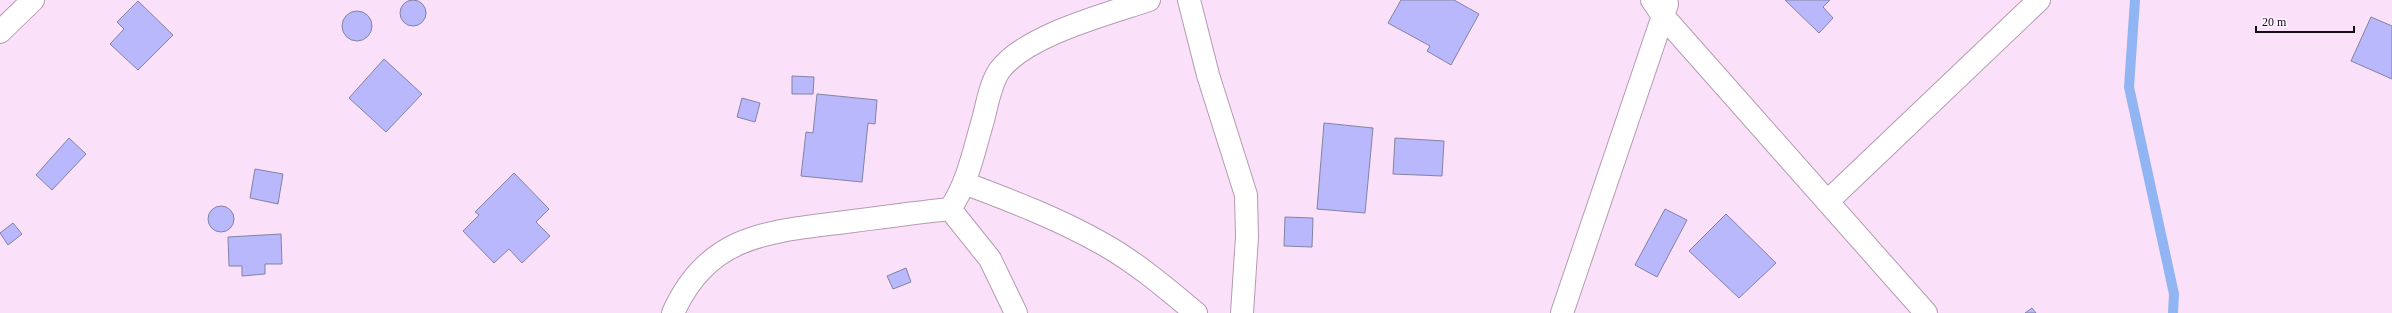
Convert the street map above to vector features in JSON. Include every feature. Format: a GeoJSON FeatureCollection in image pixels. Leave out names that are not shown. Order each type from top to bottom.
{"type":"FeatureCollection","features":[{"type":"Feature","properties":{"kind":"street"},"geometry":{"type":"LineString","coordinates":[[0,32],[33,0]]}},
{"type":"Feature","properties":{"kind":"street"},"geometry":{"type":"LineString","coordinates":[[950,208],[964,183],[991,91],[999,71],[1015,56],[1050,34],[1149,0]]}},
{"type":"Feature","properties":{"kind":"street"},"geometry":{"type":"LineString","coordinates":[[1189,0],[1208,75],[1246,195],[1247,237],[1242,313]]}},
{"type":"Feature","properties":{"kind":"street"},"geometry":{"type":"LineString","coordinates":[[1828,201],[2039,0]]}},
{"type":"Feature","properties":{"kind":"street"},"geometry":{"type":"LineString","coordinates":[[1661,5],[1828,201],[1926,313]]}},
{"type":"Feature","properties":{"kind":"street"},"geometry":{"type":"LineString","coordinates":[[1562,313],[1661,5]]}},
{"type":"Feature","properties":{"kind":"street"},"geometry":{"type":"LineString","coordinates":[[964,183],[1062,223],[1104,245],[1148,274],[1196,313]]}},
{"type":"Feature","properties":{"kind":"street"},"geometry":{"type":"LineString","coordinates":[[673,313],[694,276],[719,253],[749,238],[789,228],[950,208]]}},
{"type":"Feature","properties":{"kind":"street"},"geometry":{"type":"LineString","coordinates":[[950,208],[990,259],[1016,313]]}},
{"type":"Feature","properties":{"kind":"building"},"geometry":{"type":"Polygon","coordinates":[[[413,0],[422,4],[426,13],[422,22],[413,26],[404,22],[400,13],[404,4],[413,0]]]}},
{"type":"Feature","properties":{"kind":"building"},"geometry":{"type":"Polygon","coordinates":[[[1401,0],[1454,0],[1479,14],[1451,65],[1427,51],[1430,46],[1388,23],[1401,0]]]}},
{"type":"Feature","properties":{"kind":"building"},"geometry":{"type":"Polygon","coordinates":[[[1785,0],[1830,0],[1823,7],[1833,18],[1819,33],[1785,0]]]}},
{"type":"Feature","properties":{"kind":"building"},"geometry":{"type":"Polygon","coordinates":[[[138,1],[173,35],[138,70],[110,44],[124,29],[117,22],[138,1]]]}},
{"type":"Feature","properties":{"kind":"building"},"geometry":{"type":"Polygon","coordinates":[[[357,11],[368,15],[372,26],[368,37],[357,41],[346,37],[342,26],[346,15],[357,11]]]}},
{"type":"Feature","properties":{"kind":"building"},"geometry":{"type":"Polygon","coordinates":[[[2371,17],[2392,26],[2392,79],[2351,61],[2371,17]]]}},
{"type":"Feature","properties":{"kind":"building"},"geometry":{"type":"Polygon","coordinates":[[[384,59],[422,94],[386,132],[349,98],[384,59]]]}},
{"type":"Feature","properties":{"kind":"building"},"geometry":{"type":"Polygon","coordinates":[[[792,76],[814,77],[813,94],[792,94],[792,76]]]}},
{"type":"Feature","properties":{"kind":"building"},"geometry":{"type":"Polygon","coordinates":[[[817,94],[877,100],[875,124],[868,123],[862,182],[801,176],[806,132],[813,133],[817,94]]]}},
{"type":"Feature","properties":{"kind":"building"},"geometry":{"type":"Polygon","coordinates":[[[742,98],[760,103],[755,122],[737,117],[742,98]]]}},
{"type":"Feature","properties":{"kind":"building"},"geometry":{"type":"Polygon","coordinates":[[[1324,123],[1373,128],[1365,213],[1317,209],[1324,123]]]}},
{"type":"Feature","properties":{"kind":"building"},"geometry":{"type":"Polygon","coordinates":[[[69,138],[86,154],[52,190],[36,175],[69,138]]]}},
{"type":"Feature","properties":{"kind":"building"},"geometry":{"type":"Polygon","coordinates":[[[1395,138],[1444,141],[1442,176],[1393,174],[1395,138]]]}},
{"type":"Feature","properties":{"kind":"building"},"geometry":{"type":"Polygon","coordinates":[[[255,169],[283,174],[278,204],[250,198],[255,169]]]}},
{"type":"Feature","properties":{"kind":"building"},"geometry":{"type":"Polygon","coordinates":[[[514,173],[549,209],[536,222],[550,236],[522,263],[509,249],[494,263],[463,231],[479,215],[475,212],[514,173]]]}},
{"type":"Feature","properties":{"kind":"building"},"geometry":{"type":"Polygon","coordinates":[[[221,206],[230,210],[234,219],[230,228],[221,232],[212,228],[208,219],[212,210],[221,206]]]}},
{"type":"Feature","properties":{"kind":"building"},"geometry":{"type":"Polygon","coordinates":[[[1665,209],[1687,220],[1657,277],[1635,265],[1665,209]]]}},
{"type":"Feature","properties":{"kind":"building"},"geometry":{"type":"Polygon","coordinates":[[[1726,214],[1776,263],[1739,298],[1689,251],[1726,214]]]}},
{"type":"Feature","properties":{"kind":"building"},"geometry":{"type":"Polygon","coordinates":[[[1285,217],[1313,218],[1312,247],[1284,246],[1285,217]]]}},
{"type":"Feature","properties":{"kind":"building"},"geometry":{"type":"Polygon","coordinates":[[[13,223],[22,234],[8,245],[0,233],[13,223]]]}},
{"type":"Feature","properties":{"kind":"building"},"geometry":{"type":"Polygon","coordinates":[[[281,234],[282,264],[265,264],[265,274],[242,276],[242,266],[229,266],[228,237],[281,234]]]}},
{"type":"Feature","properties":{"kind":"building"},"geometry":{"type":"Polygon","coordinates":[[[906,268],[911,282],[893,289],[887,276],[906,268]]]}},
{"type":"Feature","properties":{"kind":"building"},"geometry":{"type":"Polygon","coordinates":[[[2032,308],[2036,313],[2025,313],[2032,308]]]}},
{"type":"Feature","properties":{"kind":"waterway"},"geometry":{"type":"LineString","coordinates":[[2135,0],[2129,87],[2174,294],[2173,313]]}}]}
